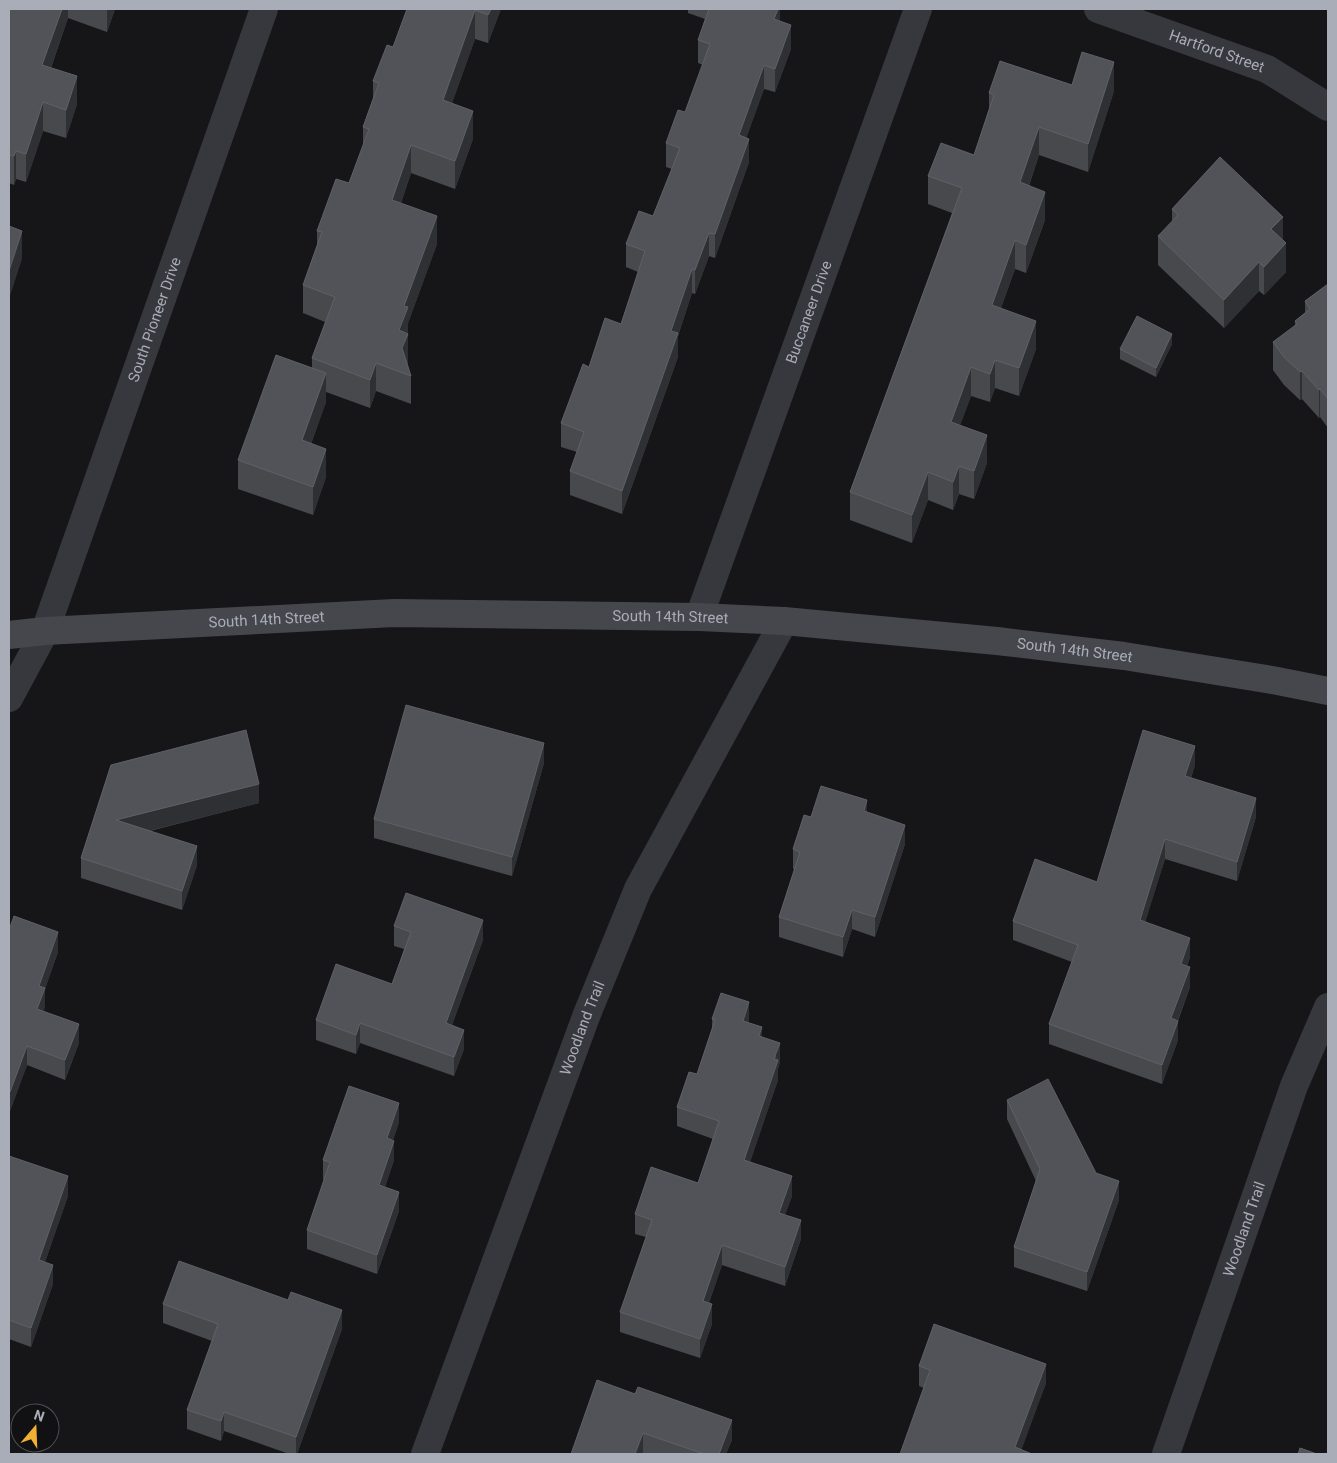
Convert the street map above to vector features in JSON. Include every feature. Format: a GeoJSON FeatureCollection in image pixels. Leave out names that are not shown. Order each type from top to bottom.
{"type":"FeatureCollection","features":[{"type":"Feature","properties":{"kind":"main road","name":"South 14th Street"},"geometry":{"type":"LineString","coordinates":[[9,635],[44,630],[394,613],[699,616],[784,621],[997,641],[1124,656],[1328,691]]}},
{"type":"Feature","properties":{"kind":"street","name":"South Pioneer Drive"},"geometry":{"type":"LineString","coordinates":[[9,698],[44,630],[264,9]]}},
{"type":"Feature","properties":{"kind":"street","name":"Buccaneer Drive"},"geometry":{"type":"LineString","coordinates":[[699,616],[918,9]]}},
{"type":"Feature","properties":{"kind":"street","name":"Hartford Street"},"geometry":{"type":"LineString","coordinates":[[1098,9],[1268,69],[1328,107]]}},
{"type":"Feature","properties":{"kind":"street","name":"Woodland Trail"},"geometry":{"type":"LineString","coordinates":[[425,1454],[586,1014],[638,889],[784,621]]}},
{"type":"Feature","properties":{"kind":"street","name":"Woodland Trail"},"geometry":{"type":"LineString","coordinates":[[1166,1454],[1294,1086],[1328,1007]]}},
{"type":"Feature","properties":{"kind":"building"},"geometry":{"type":"Polygon","coordinates":[[[9,9],[62,9],[42,65],[77,76],[66,110],[43,102],[26,154],[16,151],[14,156],[9,155],[9,9]]]}},
{"type":"Feature","properties":{"kind":"building"},"geometry":{"type":"Polygon","coordinates":[[[407,9],[491,9],[488,15],[475,10],[443,100],[473,111],[455,161],[411,145],[392,200],[437,216],[404,306],[408,307],[399,330],[408,334],[402,348],[411,376],[376,363],[370,380],[312,358],[335,297],[303,285],[322,232],[317,231],[336,179],[349,183],[369,129],[363,127],[379,83],[373,81],[387,45],[393,47],[407,9]]]}},
{"type":"Feature","properties":{"kind":"building"},"geometry":{"type":"Polygon","coordinates":[[[709,9],[778,9],[774,19],[791,25],[775,69],[764,65],[739,135],[749,139],[715,234],[709,233],[695,270],[692,269],[671,331],[678,333],[622,491],[570,471],[584,432],[561,423],[583,364],[589,367],[605,318],[621,324],[645,251],[626,244],[639,211],[653,216],[680,148],[666,143],[678,110],[685,112],[710,44],[698,40],[709,9]]]}},
{"type":"Feature","properties":{"kind":"building"},"geometry":{"type":"Polygon","coordinates":[[[1082,52],[1114,62],[1088,144],[1039,127],[1020,182],[1045,192],[1026,245],[1015,240],[992,305],[1036,321],[1019,368],[995,360],[990,374],[971,367],[951,422],[987,435],[974,471],[959,466],[953,482],[928,472],[912,515],[850,492],[962,188],[928,176],[941,143],[974,155],[994,95],[989,93],[1000,61],[1072,85],[1082,52]]]}},
{"type":"Feature","properties":{"kind":"building"},"geometry":{"type":"Polygon","coordinates":[[[1220,157],[1283,217],[1271,229],[1286,243],[1264,267],[1259,262],[1224,300],[1158,236],[1178,215],[1172,209],[1220,157]]]}},
{"type":"Feature","properties":{"kind":"building"},"geometry":{"type":"Polygon","coordinates":[[[9,226],[22,231],[9,271],[9,226]]]}},
{"type":"Feature","properties":{"kind":"building"},"geometry":{"type":"Polygon","coordinates":[[[1328,284],[1328,399],[1302,371],[1300,372],[1284,357],[1273,342],[1297,324],[1295,321],[1310,309],[1305,301],[1328,284]]]}},
{"type":"Feature","properties":{"kind":"building"},"geometry":{"type":"Polygon","coordinates":[[[1137,316],[1172,334],[1156,368],[1120,349],[1137,316]]]}},
{"type":"Feature","properties":{"kind":"building"},"geometry":{"type":"Polygon","coordinates":[[[276,355],[326,373],[302,440],[326,449],[313,487],[238,460],[276,355]]]}},
{"type":"Feature","properties":{"kind":"building"},"geometry":{"type":"Polygon","coordinates":[[[406,705],[544,743],[512,857],[374,819],[406,705]]]}},
{"type":"Feature","properties":{"kind":"building"},"geometry":{"type":"Polygon","coordinates":[[[246,730],[259,784],[116,820],[197,846],[182,891],[81,858],[111,765],[246,730]]]}},
{"type":"Feature","properties":{"kind":"building"},"geometry":{"type":"Polygon","coordinates":[[[1143,730],[1195,746],[1185,776],[1256,798],[1237,862],[1165,839],[1140,920],[1190,938],[1181,964],[1190,967],[1171,1018],[1178,1021],[1162,1065],[1049,1024],[1078,945],[1013,921],[1035,859],[1097,882],[1143,730]]]}},
{"type":"Feature","properties":{"kind":"building"},"geometry":{"type":"Polygon","coordinates":[[[821,786],[867,800],[864,811],[905,825],[875,917],[852,910],[843,937],[779,917],[800,852],[793,849],[804,815],[811,817],[821,786]]]}},
{"type":"Feature","properties":{"kind":"building"},"geometry":{"type":"Polygon","coordinates":[[[406,893],[483,920],[446,1023],[464,1030],[454,1057],[360,1023],[356,1035],[316,1020],[336,964],[392,984],[411,932],[394,926],[406,893]]]}},
{"type":"Feature","properties":{"kind":"building"},"geometry":{"type":"Polygon","coordinates":[[[14,916],[58,932],[39,986],[45,988],[37,1009],[79,1024],[65,1060],[27,1046],[10,1092],[9,930],[14,916]]]}},
{"type":"Feature","properties":{"kind":"building"},"geometry":{"type":"Polygon","coordinates":[[[721,993],[749,1002],[743,1021],[762,1027],[759,1036],[780,1043],[774,1059],[778,1060],[744,1160],[792,1176],[779,1213],[801,1220],[785,1267],[722,1245],[703,1301],[712,1304],[700,1339],[620,1312],[652,1220],[635,1214],[651,1167],[698,1183],[719,1121],[677,1107],[689,1072],[697,1074],[715,1020],[712,1019],[721,993]]]}},
{"type":"Feature","properties":{"kind":"building"},"geometry":{"type":"Polygon","coordinates":[[[1048,1079],[1096,1173],[1119,1181],[1087,1272],[1014,1247],[1040,1169],[1007,1100],[1048,1079]]]}},
{"type":"Feature","properties":{"kind":"building"},"geometry":{"type":"Polygon","coordinates":[[[349,1086],[399,1103],[387,1138],[394,1141],[379,1185],[399,1192],[377,1255],[307,1230],[330,1162],[323,1160],[349,1086]]]}},
{"type":"Feature","properties":{"kind":"building"},"geometry":{"type":"Polygon","coordinates":[[[9,1156],[68,1176],[39,1260],[53,1265],[31,1328],[9,1320],[9,1156]]]}},
{"type":"Feature","properties":{"kind":"building"},"geometry":{"type":"Polygon","coordinates":[[[179,1261],[288,1300],[291,1292],[342,1310],[296,1437],[224,1412],[221,1421],[187,1410],[218,1324],[163,1304],[179,1261]]]}},
{"type":"Feature","properties":{"kind":"building"},"geometry":{"type":"Polygon","coordinates":[[[934,1324],[1046,1364],[1015,1447],[1032,1454],[900,1454],[930,1370],[919,1366],[934,1324]]]}},
{"type":"Feature","properties":{"kind":"building"},"geometry":{"type":"Polygon","coordinates":[[[597,1380],[635,1394],[638,1387],[732,1420],[719,1454],[704,1454],[643,1433],[635,1454],[571,1454],[597,1380]]]}},
{"type":"Feature","properties":{"kind":"building"},"geometry":{"type":"Polygon","coordinates":[[[1300,1448],[1317,1454],[1298,1454],[1300,1448]]]}}]}
